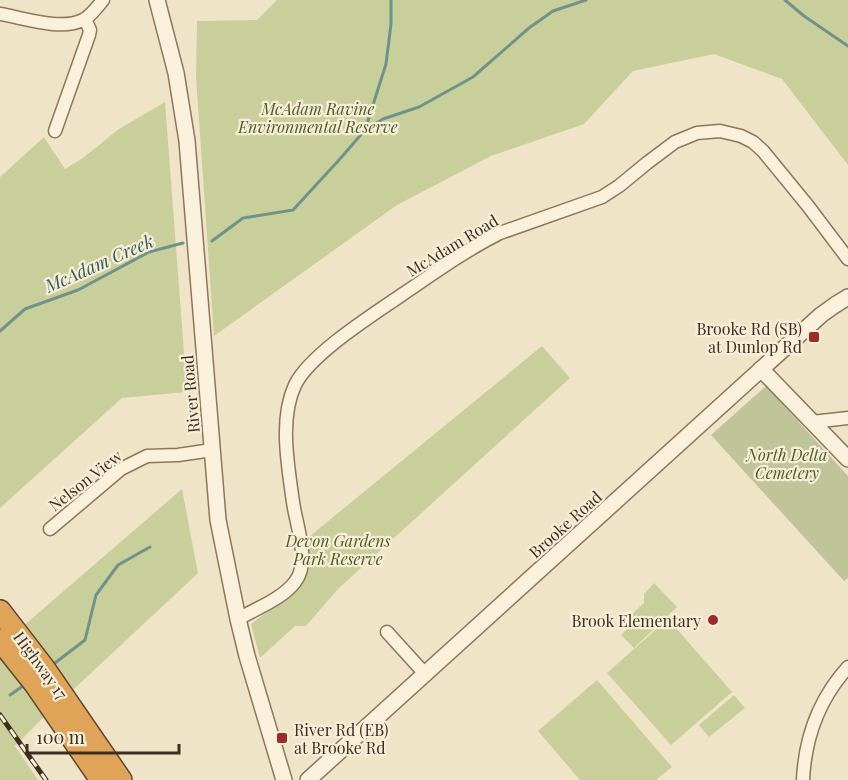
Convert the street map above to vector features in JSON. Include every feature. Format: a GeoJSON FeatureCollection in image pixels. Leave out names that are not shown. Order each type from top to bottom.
{"type":"FeatureCollection","features":[{"type":"Feature","properties":{"kind":"highway","name":"Highway 17"},"geometry":{"type":"LineString","coordinates":[[0,611],[48,688],[121,780]]}},
{"type":"Feature","properties":{"kind":"highway","name":"Highway 17"},"geometry":{"type":"LineString","coordinates":[[0,640],[32,665]]}},
{"type":"Feature","properties":{"kind":"highway","name":"Highway 17"},"geometry":{"type":"LineString","coordinates":[[48,688],[101,780]]}},
{"type":"Feature","properties":{"kind":"street"},"geometry":{"type":"LineString","coordinates":[[0,14],[67,25],[86,19],[104,0]]}},
{"type":"Feature","properties":{"kind":"street","name":"River Road"},"geometry":{"type":"LineString","coordinates":[[158,0],[176,73],[187,141],[218,520],[238,619],[284,780]]}},
{"type":"Feature","properties":{"kind":"street"},"geometry":{"type":"LineString","coordinates":[[55,131],[89,35],[90,30],[86,19]]}},
{"type":"Feature","properties":{"kind":"street","name":"McAdam Road"},"geometry":{"type":"LineString","coordinates":[[238,619],[288,590],[297,580],[302,567],[286,430],[290,398],[296,383],[305,370],[364,320],[490,238],[602,197],[675,142],[697,133],[720,131],[741,136],[753,142],[763,151],[848,259]]}},
{"type":"Feature","properties":{"kind":"street","name":"Brooke Road"},"geometry":{"type":"LineString","coordinates":[[308,780],[821,315],[848,297]]}},
{"type":"Feature","properties":{"kind":"street"},"geometry":{"type":"LineString","coordinates":[[761,369],[848,459]]}},
{"type":"Feature","properties":{"kind":"street"},"geometry":{"type":"LineString","coordinates":[[812,422],[848,418]]}},
{"type":"Feature","properties":{"kind":"street","name":"Nelson View"},"geometry":{"type":"LineString","coordinates":[[50,529],[122,469],[147,456],[178,455],[212,450]]}},
{"type":"Feature","properties":{"kind":"street"},"geometry":{"type":"LineString","coordinates":[[387,632],[426,675]]}},
{"type":"Feature","properties":{"kind":"street"},"geometry":{"type":"LineString","coordinates":[[802,780],[808,741],[815,718],[836,681],[848,667]]}},
{"type":"Feature","properties":{"kind":"green space","name":"McAdam Ravine Environmental Reserve"},"geometry":{"type":"Polygon","coordinates":[[[277,0],[848,0],[848,165],[782,79],[714,54],[633,71],[584,124],[491,156],[397,205],[214,336],[196,77],[197,21],[257,20],[277,0]]]}},
{"type":"Feature","properties":{"kind":"green space"},"geometry":{"type":"Polygon","coordinates":[[[165,102],[187,392],[122,398],[0,508],[0,177],[44,137],[65,169],[83,158],[119,129],[165,102]]]}},
{"type":"Feature","properties":{"kind":"green space","name":"Devon Gardens Park Reserve"},"geometry":{"type":"Polygon","coordinates":[[[542,346],[570,378],[339,588],[306,626],[295,626],[260,658],[251,624],[291,597],[307,573],[310,536],[542,346]]]}},
{"type":"Feature","properties":{"kind":"green space","name":"North Delta Cemetery"},"geometry":{"type":"Polygon","coordinates":[[[766,386],[848,476],[848,578],[844,581],[711,435],[766,386]]]}},
{"type":"Feature","properties":{"kind":"green space"},"geometry":{"type":"Polygon","coordinates":[[[182,489],[198,573],[15,746],[38,780],[0,780],[0,646],[182,489]]]}},
{"type":"Feature","properties":{"kind":"green space"},"geometry":{"type":"Polygon","coordinates":[[[654,583],[677,607],[634,648],[621,635],[634,622],[629,617],[644,603],[644,594],[654,583]]]}},
{"type":"Feature","properties":{"kind":"green space"},"geometry":{"type":"Polygon","coordinates":[[[668,619],[732,692],[671,745],[607,673],[668,619]]]}},
{"type":"Feature","properties":{"kind":"green space"},"geometry":{"type":"Polygon","coordinates":[[[597,680],[672,767],[656,780],[580,780],[538,731],[597,680]]]}},
{"type":"Feature","properties":{"kind":"green space"},"geometry":{"type":"Polygon","coordinates":[[[734,695],[745,708],[709,737],[699,725],[734,695]]]}},
{"type":"Feature","properties":{"kind":"waterway"},"geometry":{"type":"LineString","coordinates":[[365,130],[386,64],[391,24],[391,0]]}},
{"type":"Feature","properties":{"kind":"waterway","name":"McAdam Creek"},"geometry":{"type":"LineString","coordinates":[[212,241],[243,218],[293,210],[365,130],[383,119],[419,107],[473,77],[529,28],[553,11],[586,0]]}},
{"type":"Feature","properties":{"kind":"waterway","name":"McAdam Creek"},"geometry":{"type":"LineString","coordinates":[[785,0],[848,46]]}},
{"type":"Feature","properties":{"kind":"waterway","name":"McAdam Creek"},"geometry":{"type":"LineString","coordinates":[[0,331],[25,309],[78,290],[149,252],[183,243]]}},
{"type":"Feature","properties":{"kind":"waterway"},"geometry":{"type":"LineString","coordinates":[[51,666],[85,640],[96,595],[118,565],[150,547]]}},
{"type":"Feature","properties":{"kind":"waterway"},"geometry":{"type":"LineString","coordinates":[[10,695],[26,684]]}},
{"type":"Feature","properties":{"kind":"railway"},"geometry":{"type":"LineString","coordinates":[[0,715],[46,780]]}},
{"type":"Feature","properties":{"kind":"place","name":"Brooke Rd (SB) at Dunlop Rd"},"geometry":{"type":"Point","coordinates":[814,337]}},
{"type":"Feature","properties":{"kind":"place","name":"Brook Elementary"},"geometry":{"type":"Point","coordinates":[713,620]}},
{"type":"Feature","properties":{"kind":"place","name":"River Rd (EB) at Brooke Rd"},"geometry":{"type":"Point","coordinates":[282,738]}}]}
